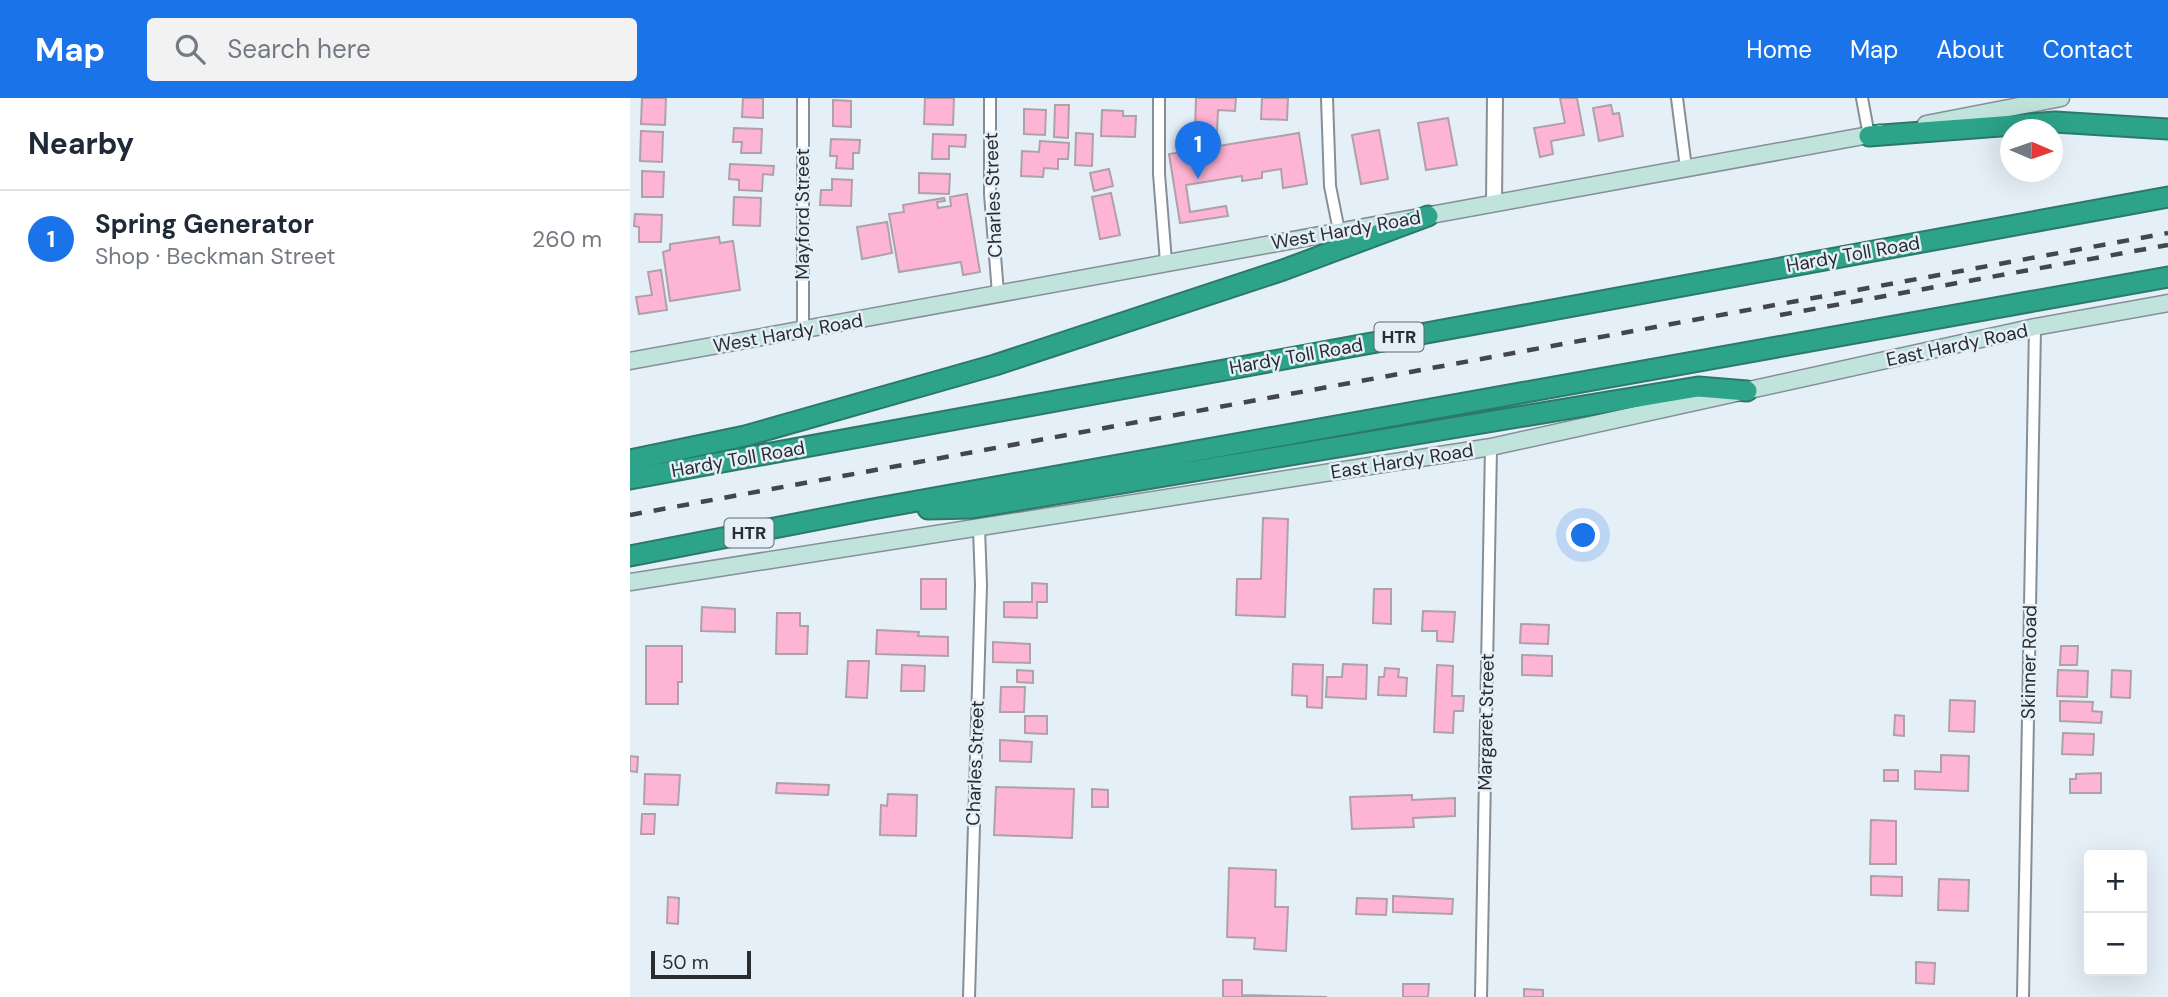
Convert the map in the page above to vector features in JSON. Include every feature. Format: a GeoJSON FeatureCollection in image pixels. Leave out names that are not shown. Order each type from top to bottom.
{"type":"FeatureCollection","features":[{"type":"Feature","properties":{"kind":"highway"},"geometry":{"type":"LineString","coordinates":[[1868,135],[2055,122],[2168,129]]}},
{"type":"Feature","properties":{"kind":"highway","name":"Hardy Toll Road"},"geometry":{"type":"LineString","coordinates":[[630,479],[2168,197]]}},
{"type":"Feature","properties":{"kind":"highway"},"geometry":{"type":"LineString","coordinates":[[630,460],[745,436],[995,365],[1283,270],[1428,216]]}},
{"type":"Feature","properties":{"kind":"highway","name":"HTR"},"geometry":{"type":"LineString","coordinates":[[630,556],[867,510],[2168,277]]}},
{"type":"Feature","properties":{"kind":"highway"},"geometry":{"type":"LineString","coordinates":[[867,510],[972,508],[1698,387],[1747,391]]}},
{"type":"Feature","properties":{"kind":"main road","name":"West Hardy Road"},"geometry":{"type":"LineString","coordinates":[[630,361],[2058,98]]}},
{"type":"Feature","properties":{"kind":"main road","name":"East Hardy Road"},"geometry":{"type":"LineString","coordinates":[[630,582],[688,570],[979,528],[1491,447],[2035,327],[2168,303]]}},
{"type":"Feature","properties":{"kind":"street","name":"Mayford Street"},"geometry":{"type":"LineString","coordinates":[[803,98],[803,331]]}},
{"type":"Feature","properties":{"kind":"street","name":"Charles Street"},"geometry":{"type":"LineString","coordinates":[[990,98],[990,194],[998,293]]}},
{"type":"Feature","properties":{"kind":"street"},"geometry":{"type":"LineString","coordinates":[[1159,98],[1158,174],[1166,262]]}},
{"type":"Feature","properties":{"kind":"street"},"geometry":{"type":"LineString","coordinates":[[1327,98],[1330,186],[1339,231]]}},
{"type":"Feature","properties":{"kind":"street"},"geometry":{"type":"LineString","coordinates":[[1494,203],[1495,98]]}},
{"type":"Feature","properties":{"kind":"street"},"geometry":{"type":"LineString","coordinates":[[1677,98],[1686,168]]}},
{"type":"Feature","properties":{"kind":"street"},"geometry":{"type":"LineString","coordinates":[[1862,98],[1868,135]]}},
{"type":"Feature","properties":{"kind":"street","name":"Skinner Road"},"geometry":{"type":"LineString","coordinates":[[2023,997],[2035,327]]}},
{"type":"Feature","properties":{"kind":"street","name":"Margaret Street"},"geometry":{"type":"LineString","coordinates":[[1481,997],[1491,447]]}},
{"type":"Feature","properties":{"kind":"street","name":"Charles Street"},"geometry":{"type":"LineString","coordinates":[[969,997],[981,585],[979,528]]}},
{"type":"Feature","properties":{"kind":"building"},"geometry":{"type":"Polygon","coordinates":[[[642,98],[666,98],[665,125],[641,124],[642,98]]]}},
{"type":"Feature","properties":{"kind":"building"},"geometry":{"type":"Polygon","coordinates":[[[743,98],[763,98],[763,118],[742,117],[743,98]]]}},
{"type":"Feature","properties":{"kind":"building"},"geometry":{"type":"Polygon","coordinates":[[[925,98],[954,98],[953,125],[924,124],[925,98]]]}},
{"type":"Feature","properties":{"kind":"building"},"geometry":{"type":"Polygon","coordinates":[[[1196,98],[1236,98],[1235,111],[1218,110],[1217,132],[1195,131],[1196,98]]]}},
{"type":"Feature","properties":{"kind":"building"},"geometry":{"type":"Polygon","coordinates":[[[1262,98],[1288,98],[1287,120],[1261,119],[1262,98]]]}},
{"type":"Feature","properties":{"kind":"building"},"geometry":{"type":"Polygon","coordinates":[[[1560,98],[1577,98],[1584,135],[1551,141],[1553,154],[1540,157],[1534,128],[1565,123],[1560,98]]]}},
{"type":"Feature","properties":{"kind":"building"},"geometry":{"type":"Polygon","coordinates":[[[833,100],[851,101],[851,127],[833,126],[833,100]]]}},
{"type":"Feature","properties":{"kind":"building"},"geometry":{"type":"Polygon","coordinates":[[[1055,105],[1069,105],[1068,138],[1054,137],[1055,105]]]}},
{"type":"Feature","properties":{"kind":"building"},"geometry":{"type":"Polygon","coordinates":[[[1611,105],[1613,114],[1619,113],[1623,136],[1599,141],[1593,108],[1611,105]]]}},
{"type":"Feature","properties":{"kind":"building"},"geometry":{"type":"Polygon","coordinates":[[[1024,109],[1046,110],[1045,135],[1024,134],[1024,109]]]}},
{"type":"Feature","properties":{"kind":"building"},"geometry":{"type":"Polygon","coordinates":[[[1102,110],[1123,111],[1123,116],[1136,116],[1135,137],[1101,136],[1102,110]]]}},
{"type":"Feature","properties":{"kind":"building"},"geometry":{"type":"Polygon","coordinates":[[[1448,118],[1457,165],[1426,170],[1418,123],[1448,118]]]}},
{"type":"Feature","properties":{"kind":"building"},"geometry":{"type":"Polygon","coordinates":[[[734,128],[762,129],[761,153],[741,153],[742,142],[733,142],[734,128]]]}},
{"type":"Feature","properties":{"kind":"building"},"geometry":{"type":"Polygon","coordinates":[[[1379,130],[1388,179],[1361,184],[1352,135],[1379,130]]]}},
{"type":"Feature","properties":{"kind":"building"},"geometry":{"type":"Polygon","coordinates":[[[641,131],[663,132],[662,162],[640,161],[641,131]]]}},
{"type":"Feature","properties":{"kind":"building"},"geometry":{"type":"Polygon","coordinates":[[[1076,133],[1093,134],[1092,166],[1075,165],[1076,133]]]}},
{"type":"Feature","properties":{"kind":"building"},"geometry":{"type":"Polygon","coordinates":[[[1299,133],[1307,184],[1283,188],[1281,169],[1262,172],[1262,178],[1242,181],[1242,176],[1186,185],[1190,212],[1226,206],[1228,216],[1180,223],[1169,154],[1299,133]]]}},
{"type":"Feature","properties":{"kind":"building"},"geometry":{"type":"Polygon","coordinates":[[[933,134],[966,135],[965,147],[949,146],[949,159],[932,159],[933,134]]]}},
{"type":"Feature","properties":{"kind":"building"},"geometry":{"type":"Polygon","coordinates":[[[831,139],[860,140],[859,153],[853,153],[853,169],[836,168],[837,156],[830,156],[831,139]]]}},
{"type":"Feature","properties":{"kind":"building"},"geometry":{"type":"Polygon","coordinates":[[[1040,141],[1069,143],[1068,159],[1058,159],[1058,169],[1044,168],[1043,177],[1021,176],[1022,151],[1039,152],[1040,141]]]}},
{"type":"Feature","properties":{"kind":"building"},"geometry":{"type":"Polygon","coordinates":[[[730,164],[774,166],[773,175],[763,174],[762,191],[739,190],[739,180],[729,179],[730,164]]]}},
{"type":"Feature","properties":{"kind":"building"},"geometry":{"type":"Polygon","coordinates":[[[1109,169],[1113,186],[1094,191],[1090,173],[1109,169]]]}},
{"type":"Feature","properties":{"kind":"building"},"geometry":{"type":"Polygon","coordinates":[[[642,171],[664,172],[663,197],[642,197],[642,171]]]}},
{"type":"Feature","properties":{"kind":"building"},"geometry":{"type":"Polygon","coordinates":[[[919,173],[950,174],[949,194],[919,193],[919,173]]]}},
{"type":"Feature","properties":{"kind":"building"},"geometry":{"type":"Polygon","coordinates":[[[832,179],[852,180],[851,206],[820,205],[821,190],[832,190],[832,179]]]}},
{"type":"Feature","properties":{"kind":"building"},"geometry":{"type":"Polygon","coordinates":[[[1111,193],[1120,235],[1100,239],[1092,197],[1111,193]]]}},
{"type":"Feature","properties":{"kind":"building"},"geometry":{"type":"Polygon","coordinates":[[[967,194],[980,272],[963,275],[961,262],[899,272],[889,214],[904,212],[903,205],[944,198],[945,201],[937,202],[938,208],[951,206],[950,197],[967,194]]]}},
{"type":"Feature","properties":{"kind":"building"},"geometry":{"type":"Polygon","coordinates":[[[734,197],[761,198],[760,226],[733,225],[734,197]]]}},
{"type":"Feature","properties":{"kind":"building"},"geometry":{"type":"Polygon","coordinates":[[[635,214],[662,215],[661,242],[639,242],[639,227],[634,226],[635,214]]]}},
{"type":"Feature","properties":{"kind":"building"},"geometry":{"type":"Polygon","coordinates":[[[887,222],[892,253],[862,259],[857,227],[887,222]]]}},
{"type":"Feature","properties":{"kind":"building"},"geometry":{"type":"Polygon","coordinates":[[[719,237],[720,243],[733,241],[740,290],[670,301],[663,252],[670,250],[670,244],[719,237]]]}},
{"type":"Feature","properties":{"kind":"building"},"geometry":{"type":"Polygon","coordinates":[[[661,270],[667,310],[639,314],[636,297],[652,295],[648,272],[661,270]]]}},
{"type":"Feature","properties":{"kind":"building"},"geometry":{"type":"Polygon","coordinates":[[[1263,518],[1288,519],[1285,617],[1236,615],[1237,579],[1261,579],[1263,518]]]}},
{"type":"Feature","properties":{"kind":"building"},"geometry":{"type":"Polygon","coordinates":[[[921,579],[946,579],[946,609],[921,609],[921,579]]]}},
{"type":"Feature","properties":{"kind":"building"},"geometry":{"type":"Polygon","coordinates":[[[1032,583],[1047,584],[1047,602],[1037,602],[1037,618],[1004,617],[1004,602],[1032,602],[1032,583]]]}},
{"type":"Feature","properties":{"kind":"building"},"geometry":{"type":"Polygon","coordinates":[[[1374,589],[1391,589],[1391,624],[1373,623],[1374,589]]]}},
{"type":"Feature","properties":{"kind":"building"},"geometry":{"type":"Polygon","coordinates":[[[702,607],[735,609],[735,632],[701,631],[702,607]]]}},
{"type":"Feature","properties":{"kind":"building"},"geometry":{"type":"Polygon","coordinates":[[[1423,611],[1455,612],[1453,642],[1437,641],[1437,631],[1422,631],[1423,611]]]}},
{"type":"Feature","properties":{"kind":"building"},"geometry":{"type":"Polygon","coordinates":[[[777,613],[800,613],[800,626],[808,626],[807,654],[776,654],[777,613]]]}},
{"type":"Feature","properties":{"kind":"building"},"geometry":{"type":"Polygon","coordinates":[[[1521,624],[1549,625],[1548,644],[1520,643],[1521,624]]]}},
{"type":"Feature","properties":{"kind":"building"},"geometry":{"type":"Polygon","coordinates":[[[877,630],[919,632],[918,636],[948,637],[948,656],[876,654],[877,630]]]}},
{"type":"Feature","properties":{"kind":"building"},"geometry":{"type":"Polygon","coordinates":[[[993,642],[1030,644],[1030,663],[993,662],[993,642]]]}},
{"type":"Feature","properties":{"kind":"building"},"geometry":{"type":"Polygon","coordinates":[[[646,646],[682,646],[682,682],[678,682],[678,704],[646,704],[646,646]]]}},
{"type":"Feature","properties":{"kind":"building"},"geometry":{"type":"Polygon","coordinates":[[[2061,646],[2078,646],[2077,665],[2060,665],[2061,646]]]}},
{"type":"Feature","properties":{"kind":"building"},"geometry":{"type":"Polygon","coordinates":[[[1522,655],[1552,656],[1552,676],[1522,675],[1522,655]]]}},
{"type":"Feature","properties":{"kind":"building"},"geometry":{"type":"Polygon","coordinates":[[[848,661],[869,661],[867,698],[846,697],[848,661]]]}},
{"type":"Feature","properties":{"kind":"building"},"geometry":{"type":"Polygon","coordinates":[[[1293,664],[1323,665],[1322,708],[1307,707],[1307,696],[1292,695],[1293,664]]]}},
{"type":"Feature","properties":{"kind":"building"},"geometry":{"type":"Polygon","coordinates":[[[1343,664],[1367,665],[1366,699],[1326,697],[1327,677],[1342,677],[1343,664]]]}},
{"type":"Feature","properties":{"kind":"building"},"geometry":{"type":"Polygon","coordinates":[[[902,665],[925,666],[924,691],[901,691],[902,665]]]}},
{"type":"Feature","properties":{"kind":"building"},"geometry":{"type":"Polygon","coordinates":[[[1437,665],[1453,666],[1452,696],[1464,696],[1463,711],[1454,711],[1453,733],[1434,732],[1437,665]]]}},
{"type":"Feature","properties":{"kind":"building"},"geometry":{"type":"Polygon","coordinates":[[[1385,668],[1399,669],[1398,677],[1407,678],[1406,696],[1378,695],[1379,677],[1384,677],[1385,668]]]}},
{"type":"Feature","properties":{"kind":"building"},"geometry":{"type":"Polygon","coordinates":[[[1017,670],[1033,671],[1033,683],[1017,682],[1017,670]]]}},
{"type":"Feature","properties":{"kind":"building"},"geometry":{"type":"Polygon","coordinates":[[[2058,670],[2088,671],[2087,697],[2057,696],[2058,670]]]}},
{"type":"Feature","properties":{"kind":"building"},"geometry":{"type":"Polygon","coordinates":[[[2112,670],[2131,671],[2130,698],[2111,697],[2112,670]]]}},
{"type":"Feature","properties":{"kind":"building"},"geometry":{"type":"Polygon","coordinates":[[[1001,687],[1025,687],[1024,712],[1000,712],[1001,687]]]}},
{"type":"Feature","properties":{"kind":"building"},"geometry":{"type":"Polygon","coordinates":[[[1950,700],[1975,701],[1974,732],[1949,731],[1950,700]]]}},
{"type":"Feature","properties":{"kind":"building"},"geometry":{"type":"Polygon","coordinates":[[[2060,701],[2093,702],[2092,711],[2102,712],[2101,723],[2060,721],[2060,701]]]}},
{"type":"Feature","properties":{"kind":"building"},"geometry":{"type":"Polygon","coordinates":[[[1895,715],[1904,716],[1904,736],[1894,735],[1895,715]]]}},
{"type":"Feature","properties":{"kind":"building"},"geometry":{"type":"Polygon","coordinates":[[[1025,716],[1047,716],[1047,734],[1025,733],[1025,716]]]}},
{"type":"Feature","properties":{"kind":"building"},"geometry":{"type":"Polygon","coordinates":[[[2063,733],[2094,734],[2093,755],[2062,754],[2063,733]]]}},
{"type":"Feature","properties":{"kind":"building"},"geometry":{"type":"Polygon","coordinates":[[[1000,740],[1032,742],[1031,762],[1000,761],[1000,740]]]}},
{"type":"Feature","properties":{"kind":"building"},"geometry":{"type":"Polygon","coordinates":[[[1941,755],[1969,756],[1968,791],[1915,789],[1915,771],[1941,772],[1941,755]]]}},
{"type":"Feature","properties":{"kind":"building"},"geometry":{"type":"Polygon","coordinates":[[[630,756],[638,757],[637,772],[630,771],[630,756]]]}},
{"type":"Feature","properties":{"kind":"building"},"geometry":{"type":"Polygon","coordinates":[[[1884,770],[1898,770],[1898,781],[1884,781],[1884,770]]]}},
{"type":"Feature","properties":{"kind":"building"},"geometry":{"type":"Polygon","coordinates":[[[2101,773],[2101,793],[2070,793],[2070,779],[2076,779],[2076,774],[2101,773]]]}},
{"type":"Feature","properties":{"kind":"building"},"geometry":{"type":"Polygon","coordinates":[[[645,774],[680,775],[678,805],[644,804],[645,774]]]}},
{"type":"Feature","properties":{"kind":"building"},"geometry":{"type":"Polygon","coordinates":[[[777,783],[829,785],[828,795],[776,793],[777,783]]]}},
{"type":"Feature","properties":{"kind":"building"},"geometry":{"type":"Polygon","coordinates":[[[996,787],[1074,789],[1072,838],[994,835],[996,787]]]}},
{"type":"Feature","properties":{"kind":"building"},"geometry":{"type":"Polygon","coordinates":[[[1092,789],[1108,790],[1108,807],[1092,807],[1092,789]]]}},
{"type":"Feature","properties":{"kind":"building"},"geometry":{"type":"Polygon","coordinates":[[[888,794],[917,795],[916,836],[880,835],[881,805],[887,806],[888,794]]]}},
{"type":"Feature","properties":{"kind":"building"},"geometry":{"type":"Polygon","coordinates":[[[1412,795],[1412,800],[1455,798],[1455,816],[1413,818],[1414,827],[1352,829],[1350,797],[1412,795]]]}},
{"type":"Feature","properties":{"kind":"building"},"geometry":{"type":"Polygon","coordinates":[[[642,814],[655,814],[654,834],[641,834],[642,814]]]}},
{"type":"Feature","properties":{"kind":"building"},"geometry":{"type":"Polygon","coordinates":[[[1871,820],[1896,821],[1896,864],[1870,864],[1871,820]]]}},
{"type":"Feature","properties":{"kind":"building"},"geometry":{"type":"Polygon","coordinates":[[[1229,868],[1276,870],[1275,907],[1288,907],[1286,951],[1254,949],[1255,938],[1227,937],[1229,868]]]}},
{"type":"Feature","properties":{"kind":"building"},"geometry":{"type":"Polygon","coordinates":[[[1871,876],[1902,877],[1902,896],[1871,895],[1871,876]]]}},
{"type":"Feature","properties":{"kind":"building"},"geometry":{"type":"Polygon","coordinates":[[[1939,879],[1969,880],[1968,911],[1938,910],[1939,879]]]}},
{"type":"Feature","properties":{"kind":"building"},"geometry":{"type":"Polygon","coordinates":[[[1393,896],[1453,899],[1452,914],[1393,912],[1393,896]]]}},
{"type":"Feature","properties":{"kind":"building"},"geometry":{"type":"Polygon","coordinates":[[[668,897],[679,898],[678,924],[667,923],[668,897]]]}},
{"type":"Feature","properties":{"kind":"building"},"geometry":{"type":"Polygon","coordinates":[[[1357,898],[1387,899],[1386,915],[1356,914],[1357,898]]]}},
{"type":"Feature","properties":{"kind":"building"},"geometry":{"type":"Polygon","coordinates":[[[1916,962],[1935,963],[1934,984],[1916,983],[1916,962]]]}},
{"type":"Feature","properties":{"kind":"building"},"geometry":{"type":"Polygon","coordinates":[[[1223,980],[1242,980],[1242,995],[1327,997],[1223,997],[1223,980]]]}},
{"type":"Feature","properties":{"kind":"building"},"geometry":{"type":"Polygon","coordinates":[[[1403,984],[1429,984],[1428,997],[1403,997],[1403,984]]]}},
{"type":"Feature","properties":{"kind":"building"},"geometry":{"type":"Polygon","coordinates":[[[1524,989],[1543,990],[1543,997],[1524,997],[1524,989]]]}},
{"type":"Feature","properties":{"kind":"railway"},"geometry":{"type":"LineString","coordinates":[[630,515],[2168,233]]}},
{"type":"Feature","properties":{"kind":"railway"},"geometry":{"type":"LineString","coordinates":[[1780,315],[2168,245]]}},
{"type":"Feature","properties":{"kind":"place","name":"Spring Generator"},"geometry":{"type":"Point","coordinates":[1198,179]}}]}
